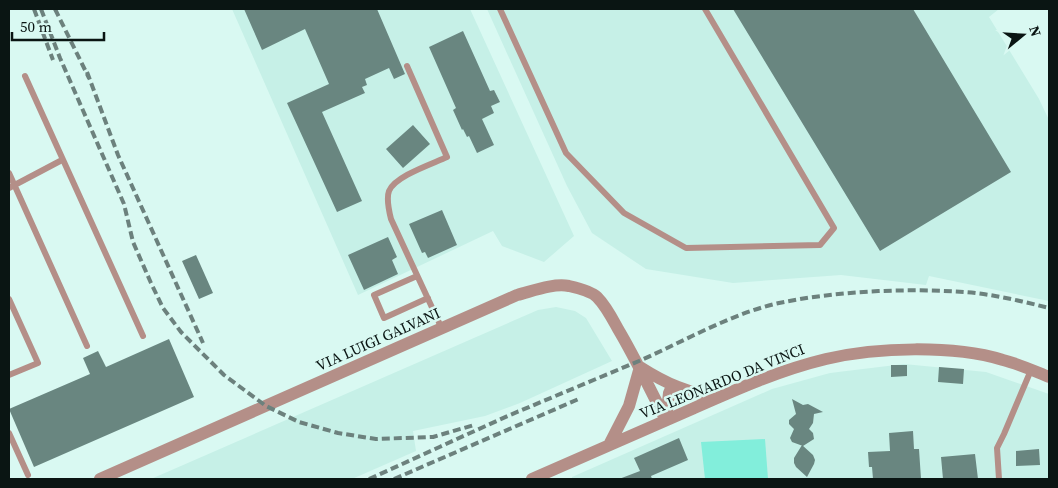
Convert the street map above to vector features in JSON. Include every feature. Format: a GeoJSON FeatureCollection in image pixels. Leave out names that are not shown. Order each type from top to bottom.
{"type":"FeatureCollection","features":[{"type":"Feature","properties":{"kind":"street","name":"VIA LUIGI GALVANI"},"geometry":{"type":"LineString","coordinates":[[100,479],[517,295],[545,288],[567,286],[585,290],[596,296],[608,312],[640,368],[666,420]]}},
{"type":"Feature","properties":{"kind":"street","name":"VIA LEONARDO DA VINCI"},"geometry":{"type":"LineString","coordinates":[[532,479],[719,397],[783,372],[843,355],[881,350],[926,350],[970,353],[1004,360],[1049,377]]}},
{"type":"Feature","properties":{"kind":"street"},"geometry":{"type":"LineString","coordinates":[[609,445],[629,406],[640,368],[672,386],[698,394],[719,397]]}},
{"type":"Feature","properties":{"kind":"street"},"geometry":{"type":"LineString","coordinates":[[666,420],[669,392],[672,386]]}},
{"type":"Feature","properties":{"kind":"lane"},"geometry":{"type":"LineString","coordinates":[[500,9],[566,153],[624,213],[686,248],[820,245],[834,228],[705,9]]}},
{"type":"Feature","properties":{"kind":"lane"},"geometry":{"type":"LineString","coordinates":[[407,66],[447,157],[396,181],[389,192],[388,206],[391,219],[442,329]]}},
{"type":"Feature","properties":{"kind":"lane"},"geometry":{"type":"LineString","coordinates":[[25,76],[143,336]]}},
{"type":"Feature","properties":{"kind":"lane"},"geometry":{"type":"LineString","coordinates":[[11,186],[62,160]]}},
{"type":"Feature","properties":{"kind":"lane"},"geometry":{"type":"LineString","coordinates":[[9,173],[11,186],[86,346]]}},
{"type":"Feature","properties":{"kind":"lane"},"geometry":{"type":"LineString","coordinates":[[417,276],[374,296],[384,318],[428,298]]}},
{"type":"Feature","properties":{"kind":"lane"},"geometry":{"type":"LineString","coordinates":[[9,298],[38,363],[9,375]]}},
{"type":"Feature","properties":{"kind":"lane"},"geometry":{"type":"LineString","coordinates":[[999,479],[997,448],[1031,370]]}},
{"type":"Feature","properties":{"kind":"lane"},"geometry":{"type":"LineString","coordinates":[[9,434],[28,475]]}},
{"type":"Feature","properties":{"kind":"shaded area"},"geometry":{"type":"Polygon","coordinates":[[[232,9],[470,9],[574,236],[544,262],[502,246],[493,231],[358,295],[232,9]]]}},
{"type":"Feature","properties":{"kind":"shaded area"},"geometry":{"type":"Polygon","coordinates":[[[487,9],[999,9],[989,17],[1039,99],[1049,120],[1049,301],[929,276],[926,285],[841,275],[733,283],[646,269],[592,233],[567,186],[487,9]]]}},
{"type":"Feature","properties":{"kind":"shaded area"},"geometry":{"type":"Polygon","coordinates":[[[556,307],[575,311],[586,318],[612,361],[520,403],[485,416],[413,431],[416,451],[352,479],[151,479],[538,310],[556,307]]]}},
{"type":"Feature","properties":{"kind":"shaded area"},"geometry":{"type":"Polygon","coordinates":[[[904,364],[986,372],[1049,394],[1049,479],[572,479],[572,477],[772,389],[830,373],[904,364]]]}},
{"type":"Feature","properties":{"kind":"shaded area"},"geometry":{"type":"Polygon","coordinates":[[[765,439],[768,479],[705,479],[701,442],[765,439]]]}},
{"type":"Feature","properties":{"kind":"building"},"geometry":{"type":"Polygon","coordinates":[[[244,9],[377,9],[405,74],[394,79],[389,68],[365,79],[367,85],[362,87],[365,93],[322,112],[362,201],[337,212],[287,103],[329,84],[305,29],[262,50],[244,9]]]}},
{"type":"Feature","properties":{"kind":"building"},"geometry":{"type":"Polygon","coordinates":[[[733,9],[913,9],[1011,172],[880,251],[733,9]]]}},
{"type":"Feature","properties":{"kind":"building"},"geometry":{"type":"Polygon","coordinates":[[[463,31],[490,91],[494,90],[500,102],[491,106],[494,113],[482,119],[494,145],[477,153],[469,136],[467,137],[462,130],[453,110],[456,108],[429,47],[463,31]]]}},
{"type":"Feature","properties":{"kind":"building"},"geometry":{"type":"Polygon","coordinates":[[[413,125],[430,144],[403,168],[386,149],[413,125]]]}},
{"type":"Feature","properties":{"kind":"building"},"geometry":{"type":"Polygon","coordinates":[[[442,210],[457,245],[428,258],[425,252],[422,253],[409,224],[442,210]]]}},
{"type":"Feature","properties":{"kind":"building"},"geometry":{"type":"Polygon","coordinates":[[[388,237],[397,257],[392,260],[398,274],[364,290],[348,255],[388,237]]]}},
{"type":"Feature","properties":{"kind":"building"},"geometry":{"type":"Polygon","coordinates":[[[196,255],[213,293],[199,299],[182,261],[196,255]]]}},
{"type":"Feature","properties":{"kind":"building"},"geometry":{"type":"Polygon","coordinates":[[[169,339],[194,397],[34,467],[9,409],[90,374],[83,358],[98,351],[106,367],[169,339]]]}},
{"type":"Feature","properties":{"kind":"building"},"geometry":{"type":"Polygon","coordinates":[[[891,365],[907,365],[907,376],[891,377],[891,365]]]}},
{"type":"Feature","properties":{"kind":"building"},"geometry":{"type":"Polygon","coordinates":[[[939,367],[964,369],[963,384],[938,382],[939,367]]]}},
{"type":"Feature","properties":{"kind":"building"},"geometry":{"type":"Polygon","coordinates":[[[792,399],[803,405],[808,404],[823,412],[814,414],[813,423],[809,429],[813,433],[814,439],[803,446],[792,442],[790,438],[794,429],[789,424],[789,420],[796,414],[792,399]]]}},
{"type":"Feature","properties":{"kind":"building"},"geometry":{"type":"Polygon","coordinates":[[[913,431],[914,449],[919,449],[921,479],[873,479],[872,467],[869,467],[868,452],[890,451],[889,433],[913,431]]]}},
{"type":"Feature","properties":{"kind":"building"},"geometry":{"type":"Polygon","coordinates":[[[679,438],[688,460],[651,476],[652,479],[619,479],[640,471],[634,458],[679,438]]]}},
{"type":"Feature","properties":{"kind":"building"},"geometry":{"type":"Polygon","coordinates":[[[802,445],[813,455],[815,460],[807,477],[794,463],[794,458],[802,445]]]}},
{"type":"Feature","properties":{"kind":"building"},"geometry":{"type":"Polygon","coordinates":[[[1039,449],[1040,465],[1016,466],[1016,451],[1039,449]]]}},
{"type":"Feature","properties":{"kind":"building"},"geometry":{"type":"Polygon","coordinates":[[[975,454],[978,479],[943,479],[941,457],[975,454]]]}},
{"type":"Feature","properties":{"kind":"railway"},"geometry":{"type":"LineString","coordinates":[[34,9],[53,60]]}},
{"type":"Feature","properties":{"kind":"railway"},"geometry":{"type":"LineString","coordinates":[[41,9],[60,58],[124,204],[133,242],[163,308],[181,332],[224,375],[266,406],[299,422],[338,433],[376,439],[433,437],[474,425]]}},
{"type":"Feature","properties":{"kind":"railway"},"geometry":{"type":"LineString","coordinates":[[55,9],[89,78]]}},
{"type":"Feature","properties":{"kind":"railway"},"geometry":{"type":"LineString","coordinates":[[87,72],[118,155],[203,343]]}},
{"type":"Feature","properties":{"kind":"railway"},"geometry":{"type":"LineString","coordinates":[[369,479],[510,415],[639,361],[725,321],[779,303],[847,293],[918,290],[985,294],[1049,308]]}},
{"type":"Feature","properties":{"kind":"railway"},"geometry":{"type":"LineString","coordinates":[[394,479],[581,398]]}}]}
